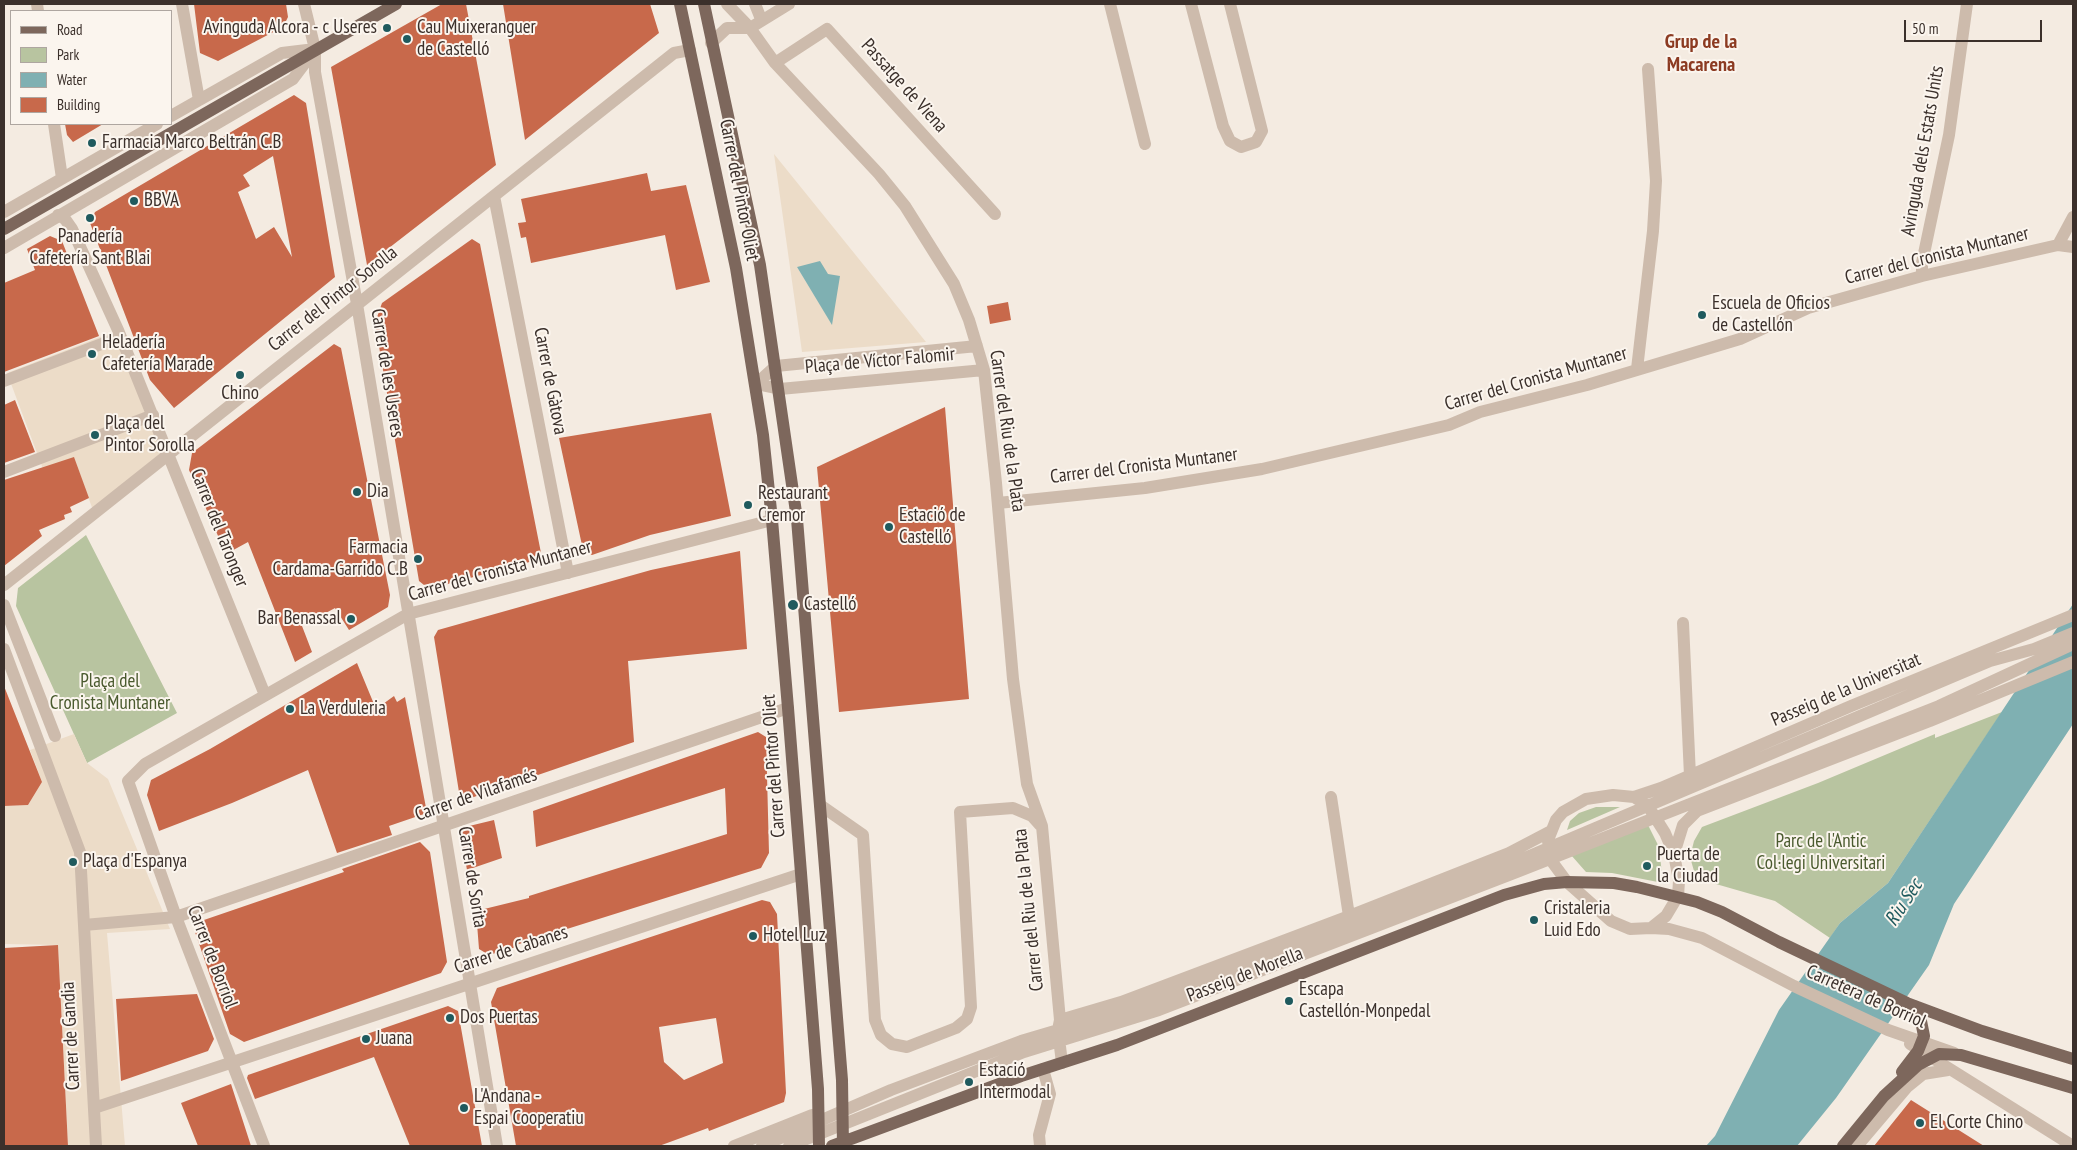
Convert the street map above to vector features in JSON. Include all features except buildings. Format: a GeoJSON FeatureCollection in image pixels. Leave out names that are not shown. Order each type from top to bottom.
{"type":"FeatureCollection","features":[{"type":"Feature","properties":{"kind":"main road"},"geometry":{"type":"LineString","coordinates":[[4,229],[396,4]]}},
{"type":"Feature","properties":{"kind":"main road","name":"Carrer del Pintor Oliet"},"geometry":{"type":"LineString","coordinates":[[680,4],[734,259],[756,384],[772,520],[788,708],[819,1128]]}},
{"type":"Feature","properties":{"kind":"main road","name":"Carrer del Pintor Oliet"},"geometry":{"type":"LineString","coordinates":[[704,4],[760,265],[780,389],[797,519],[843,1118],[839,1145]]}},
{"type":"Feature","properties":{"kind":"main road","name":"Passeig de Morella"},"geometry":{"type":"LineString","coordinates":[[839,1145],[1043,1069],[1165,1027],[1504,895],[1537,886],[1567,882],[1614,883],[1678,896]]}},
{"type":"Feature","properties":{"kind":"main road","name":"Carretera de Borriol"},"geometry":{"type":"LineString","coordinates":[[1678,896],[1722,912],[1813,958],[1911,1004],[1982,1031],[2073,1058]]}},
{"type":"Feature","properties":{"kind":"main road"},"geometry":{"type":"LineString","coordinates":[[1843,1146],[1923,1050],[1923,1027],[1911,1004]]}},
{"type":"Feature","properties":{"kind":"main road","name":"Carretera de Borriol"},"geometry":{"type":"LineString","coordinates":[[1961,1055],[2073,1088]]}},
{"type":"Feature","properties":{"kind":"street"},"geometry":{"type":"LineString","coordinates":[[182,4],[199,100]]}},
{"type":"Feature","properties":{"kind":"street","name":"Carrer de les Useres"},"geometry":{"type":"LineString","coordinates":[[304,4],[316,49],[314,72],[358,304],[408,614]]}},
{"type":"Feature","properties":{"kind":"street","name":"Carrer del Riu de la Plata"},"geometry":{"type":"LineString","coordinates":[[727,4],[750,28],[775,63],[879,174],[905,206],[954,284],[977,346],[984,370],[1014,679],[1028,784],[1042,826],[1062,1063]]}},
{"type":"Feature","properties":{"kind":"street"},"geometry":{"type":"LineString","coordinates":[[755,4],[761,20]]}},
{"type":"Feature","properties":{"kind":"street"},"geometry":{"type":"LineString","coordinates":[[711,43],[727,28],[750,28],[789,4]]}},
{"type":"Feature","properties":{"kind":"street"},"geometry":{"type":"LineString","coordinates":[[1110,4],[1146,144]]}},
{"type":"Feature","properties":{"kind":"street"},"geometry":{"type":"LineString","coordinates":[[1191,4],[1223,126],[1230,141],[1240,147],[1256,142],[1262,131],[1230,4]]}},
{"type":"Feature","properties":{"kind":"street","name":"Avinguda dels Estats Units"},"geometry":{"type":"LineString","coordinates":[[1922,276],[1922,263],[1948,135],[1968,4]]}},
{"type":"Feature","properties":{"kind":"street","name":"Passatge de Viena"},"geometry":{"type":"LineString","coordinates":[[775,63],[827,29],[995,214]]}},
{"type":"Feature","properties":{"kind":"street"},"geometry":{"type":"LineString","coordinates":[[172,115],[282,54],[316,49]]}},
{"type":"Feature","properties":{"kind":"street"},"geometry":{"type":"LineString","coordinates":[[4,248],[293,79],[316,49]]}},
{"type":"Feature","properties":{"kind":"street","name":"Carrer del Pintor Sorolla"},"geometry":{"type":"LineString","coordinates":[[4,585],[674,53],[690,50]]}},
{"type":"Feature","properties":{"kind":"street"},"geometry":{"type":"LineString","coordinates":[[1637,369],[1653,231],[1656,181],[1648,69]]}},
{"type":"Feature","properties":{"kind":"street"},"geometry":{"type":"LineString","coordinates":[[54,125],[62,178]]}},
{"type":"Feature","properties":{"kind":"street"},"geometry":{"type":"LineString","coordinates":[[4,212],[155,125]]}},
{"type":"Feature","properties":{"kind":"street","name":"Carrer de Gàtova"},"geometry":{"type":"LineString","coordinates":[[494,196],[568,573]]}},
{"type":"Feature","properties":{"kind":"street","name":"Carrer del Taronger"},"geometry":{"type":"LineString","coordinates":[[58,215],[65,219],[72,230],[120,337],[169,454],[265,696]]}},
{"type":"Feature","properties":{"kind":"street"},"geometry":{"type":"LineString","coordinates":[[2058,245],[2073,217]]}},
{"type":"Feature","properties":{"kind":"street","name":"Carrer del Cronista Muntaner"},"geometry":{"type":"LineString","coordinates":[[998,502],[1146,488],[1262,469],[1449,425],[1480,412],[1587,384],[1740,339],[1808,308],[1922,276],[2058,245],[2073,246]]}},
{"type":"Feature","properties":{"kind":"street"},"geometry":{"type":"LineString","coordinates":[[4,381],[120,337]]}},
{"type":"Feature","properties":{"kind":"street","name":"Plaça de Víctor Falomir"},"geometry":{"type":"LineString","coordinates":[[776,366],[977,346]]}},
{"type":"Feature","properties":{"kind":"street"},"geometry":{"type":"LineString","coordinates":[[756,384],[776,366]]}},
{"type":"Feature","properties":{"kind":"street","name":"Plaça de Víctor Falomir"},"geometry":{"type":"LineString","coordinates":[[780,389],[984,370]]}},
{"type":"Feature","properties":{"kind":"street"},"geometry":{"type":"LineString","coordinates":[[756,384],[780,389]]}},
{"type":"Feature","properties":{"kind":"street"},"geometry":{"type":"LineString","coordinates":[[4,472],[152,415]]}},
{"type":"Feature","properties":{"kind":"street","name":"Carrer del Cronista Muntaner"},"geometry":{"type":"LineString","coordinates":[[128,780],[145,764],[408,614],[772,520]]}},
{"type":"Feature","properties":{"kind":"street"},"geometry":{"type":"LineString","coordinates":[[4,605],[55,736]]}},
{"type":"Feature","properties":{"kind":"street","name":"Carrer de Sorita"},"geometry":{"type":"LineString","coordinates":[[408,614],[498,1146]]}},
{"type":"Feature","properties":{"kind":"street","name":"Passeig de la Universitat"},"geometry":{"type":"LineString","coordinates":[[1634,798],[2073,615]]}},
{"type":"Feature","properties":{"kind":"street"},"geometry":{"type":"LineString","coordinates":[[1683,623],[1690,776]]}},
{"type":"Feature","properties":{"kind":"street"},"geometry":{"type":"LineString","coordinates":[[762,1146],[819,1128],[1024,1052],[1059,1030],[1156,1001],[1549,854],[1652,811],[1959,674],[1990,661],[2034,649],[2073,634]]}},
{"type":"Feature","properties":{"kind":"street"},"geometry":{"type":"LineString","coordinates":[[1652,811],[1939,706],[2073,644]]}},
{"type":"Feature","properties":{"kind":"street","name":"Carrer de Gandia"},"geometry":{"type":"LineString","coordinates":[[4,649],[80,852],[96,1146]]}},
{"type":"Feature","properties":{"kind":"street"},"geometry":{"type":"LineString","coordinates":[[1674,854],[1683,825],[1697,811],[1930,721],[2073,662]]}},
{"type":"Feature","properties":{"kind":"street","name":"Carrer de Vilafamés"},"geometry":{"type":"LineString","coordinates":[[176,918],[788,708]]}},
{"type":"Feature","properties":{"kind":"street","name":"Carrer de Borriol"},"geometry":{"type":"LineString","coordinates":[[128,780],[176,918],[264,1146]]}},
{"type":"Feature","properties":{"kind":"street"},"geometry":{"type":"LineString","coordinates":[[1013,808],[1028,784]]}},
{"type":"Feature","properties":{"kind":"street"},"geometry":{"type":"LineString","coordinates":[[1549,854],[1551,831],[1563,812],[1586,799],[1613,795],[1634,798],[1652,811],[1674,854],[1679,881],[1678,896],[1666,916],[1651,928]]}},
{"type":"Feature","properties":{"kind":"street"},"geometry":{"type":"LineString","coordinates":[[1331,797],[1349,916]]}},
{"type":"Feature","properties":{"kind":"street"},"geometry":{"type":"LineString","coordinates":[[820,805],[862,835],[875,1020],[881,1035],[892,1044],[907,1047],[956,1028],[967,1020],[971,1006],[960,812],[1013,808],[1032,816],[1042,826]]}},
{"type":"Feature","properties":{"kind":"street","name":"Passeig de Morella"},"geometry":{"type":"LineString","coordinates":[[1059,1030],[1121,1002],[1509,853],[1551,831]]}},
{"type":"Feature","properties":{"kind":"street","name":"Carretera de Borriol"},"geometry":{"type":"LineString","coordinates":[[1549,854],[1567,882],[1619,926],[1630,929],[1669,929],[1702,938],[1794,986],[1891,1032],[1923,1050],[1948,1070],[2073,1146]]}},
{"type":"Feature","properties":{"kind":"street","name":"Carrer de Cabanes"},"geometry":{"type":"LineString","coordinates":[[94,1108],[801,874]]}},
{"type":"Feature","properties":{"kind":"street"},"geometry":{"type":"LineString","coordinates":[[84,925],[176,918]]}},
{"type":"Feature","properties":{"kind":"street","name":"Carretera de Borriol"},"geometry":{"type":"LineString","coordinates":[[1923,1050],[1961,1055]]}},
{"type":"Feature","properties":{"kind":"street"},"geometry":{"type":"LineString","coordinates":[[1040,1146],[1039,1135],[1050,1094],[1043,1069]]}},
{"type":"Feature","properties":{"kind":"street"},"geometry":{"type":"LineString","coordinates":[[1857,1146],[1908,1087],[1923,1074],[1948,1070]]}},
{"type":"Feature","properties":{"kind":"street"},"geometry":{"type":"LineString","coordinates":[[734,1146],[819,1128]]}},
{"type":"Feature","properties":{"kind":"street"},"geometry":{"type":"LineString","coordinates":[[789,1146],[819,1128]]}},
{"type":"Feature","properties":{"kind":"green space","name":"Plaça del Cronista Muntaner"},"geometry":{"type":"Polygon","coordinates":[[[86,535],[177,713],[87,763],[16,606],[18,588],[86,535]]]}},
{"type":"Feature","properties":{"kind":"green space","name":"Parc de l'Antic Col·legi Universitari"},"geometry":{"type":"Polygon","coordinates":[[[2002,712],[1888,883],[1840,923],[1830,938],[1775,901],[1702,880],[1694,871],[1690,857],[1694,841],[1702,827],[1818,783],[1935,734],[1935,738],[2002,712]]]}},
{"type":"Feature","properties":{"kind":"green space"},"geometry":{"type":"Polygon","coordinates":[[[1596,807],[1620,807],[1567,830],[1570,821],[1579,813],[1596,807]]]}},
{"type":"Feature","properties":{"kind":"green space"},"geometry":{"type":"Polygon","coordinates":[[[1648,825],[1659,847],[1663,883],[1612,873],[1586,872],[1571,855],[1648,825]]]}},
{"type":"Feature","properties":{"kind":"shaded area"},"geometry":{"type":"Polygon","coordinates":[[[774,154],[926,342],[802,352],[774,154]],[[797,267],[832,324],[828,274],[797,267]]]}},
{"type":"Feature","properties":{"kind":"shaded area","name":"Plaça del Pintor Sorolla"},"geometry":{"type":"Polygon","coordinates":[[[118,330],[169,454],[94,513],[74,458],[43,469],[7,373],[118,330]]]}},
{"type":"Feature","properties":{"kind":"shaded area","name":"Plaça d'Espanya"},"geometry":{"type":"Polygon","coordinates":[[[74,734],[87,763],[108,779],[170,929],[107,933],[125,1146],[68,1146],[58,945],[4,944],[4,806],[28,805],[42,782],[30,750],[74,734]]]}},
{"type":"Feature","properties":{"kind":"water"},"geometry":{"type":"Polygon","coordinates":[[[820,261],[828,274],[840,276],[832,325],[797,267],[820,261]]]}},
{"type":"Feature","properties":{"kind":"water","name":"Riu Sec"},"geometry":{"type":"Polygon","coordinates":[[[2073,604],[2073,724],[1954,904],[1929,965],[1836,1098],[1797,1146],[1706,1146],[1715,1136],[1779,1010],[1840,923],[1888,883],[2073,604]]]}},
{"type":"Feature","properties":{"kind":"place","name":"Avinguda Alcora - c Useres"},"geometry":{"type":"Point","coordinates":[387,28]}},
{"type":"Feature","properties":{"kind":"place","name":"Cau Muixeranguer de Castelló"},"geometry":{"type":"Point","coordinates":[407,39]}},
{"type":"Feature","properties":{"kind":"place","name":"Farmacia Marco Beltrán C.B"},"geometry":{"type":"Point","coordinates":[92,143]}},
{"type":"Feature","properties":{"kind":"place","name":"BBVA"},"geometry":{"type":"Point","coordinates":[134,201]}},
{"type":"Feature","properties":{"kind":"place","name":"Panadería Cafetería Sant Blai"},"geometry":{"type":"Point","coordinates":[90,218]}},
{"type":"Feature","properties":{"kind":"place","name":"Escuela de Oficios de Castellón"},"geometry":{"type":"Point","coordinates":[1702,315]}},
{"type":"Feature","properties":{"kind":"place","name":"Heladería Cafetería Marade"},"geometry":{"type":"Point","coordinates":[92,354]}},
{"type":"Feature","properties":{"kind":"place","name":"Chino"},"geometry":{"type":"Point","coordinates":[240,375]}},
{"type":"Feature","properties":{"kind":"place","name":"Plaça del Pintor Sorolla"},"geometry":{"type":"Point","coordinates":[95,435]}},
{"type":"Feature","properties":{"kind":"place","name":"Dia"},"geometry":{"type":"Point","coordinates":[357,492]}},
{"type":"Feature","properties":{"kind":"place","name":"Restaurant Cremor"},"geometry":{"type":"Point","coordinates":[748,505]}},
{"type":"Feature","properties":{"kind":"place","name":"Estació de Castelló"},"geometry":{"type":"Point","coordinates":[889,527]}},
{"type":"Feature","properties":{"kind":"place","name":"Farmacia Cardama-Garrido C.B"},"geometry":{"type":"Point","coordinates":[418,559]}},
{"type":"Feature","properties":{"kind":"place","name":"Castelló"},"geometry":{"type":"Point","coordinates":[793,605]}},
{"type":"Feature","properties":{"kind":"place","name":"Bar Benassal"},"geometry":{"type":"Point","coordinates":[351,619]}},
{"type":"Feature","properties":{"kind":"place","name":"La Verduleria"},"geometry":{"type":"Point","coordinates":[290,709]}},
{"type":"Feature","properties":{"kind":"place","name":"Plaça d'Espanya"},"geometry":{"type":"Point","coordinates":[73,862]}},
{"type":"Feature","properties":{"kind":"place","name":"Puerta de la Ciudad"},"geometry":{"type":"Point","coordinates":[1647,866]}},
{"type":"Feature","properties":{"kind":"place","name":"Cristaleria Luid Edo"},"geometry":{"type":"Point","coordinates":[1534,920]}},
{"type":"Feature","properties":{"kind":"place","name":"Hotel Luz"},"geometry":{"type":"Point","coordinates":[753,936]}},
{"type":"Feature","properties":{"kind":"place","name":"Escapa Castellón-Monpedal"},"geometry":{"type":"Point","coordinates":[1289,1001]}},
{"type":"Feature","properties":{"kind":"place","name":"Dos Puertas"},"geometry":{"type":"Point","coordinates":[450,1018]}},
{"type":"Feature","properties":{"kind":"place","name":"Juana"},"geometry":{"type":"Point","coordinates":[366,1039]}},
{"type":"Feature","properties":{"kind":"place","name":"Estació Intermodal"},"geometry":{"type":"Point","coordinates":[969,1082]}},
{"type":"Feature","properties":{"kind":"place","name":"L'Andana - Espai Cooperatiu"},"geometry":{"type":"Point","coordinates":[464,1108]}},
{"type":"Feature","properties":{"kind":"place","name":"El Corte Chino"},"geometry":{"type":"Point","coordinates":[1920,1123]}},
{"type":"Feature","properties":{"kind":"district","name":"Grup de la Macarena"},"geometry":{"type":"Point","coordinates":[1701,54]}}]}
